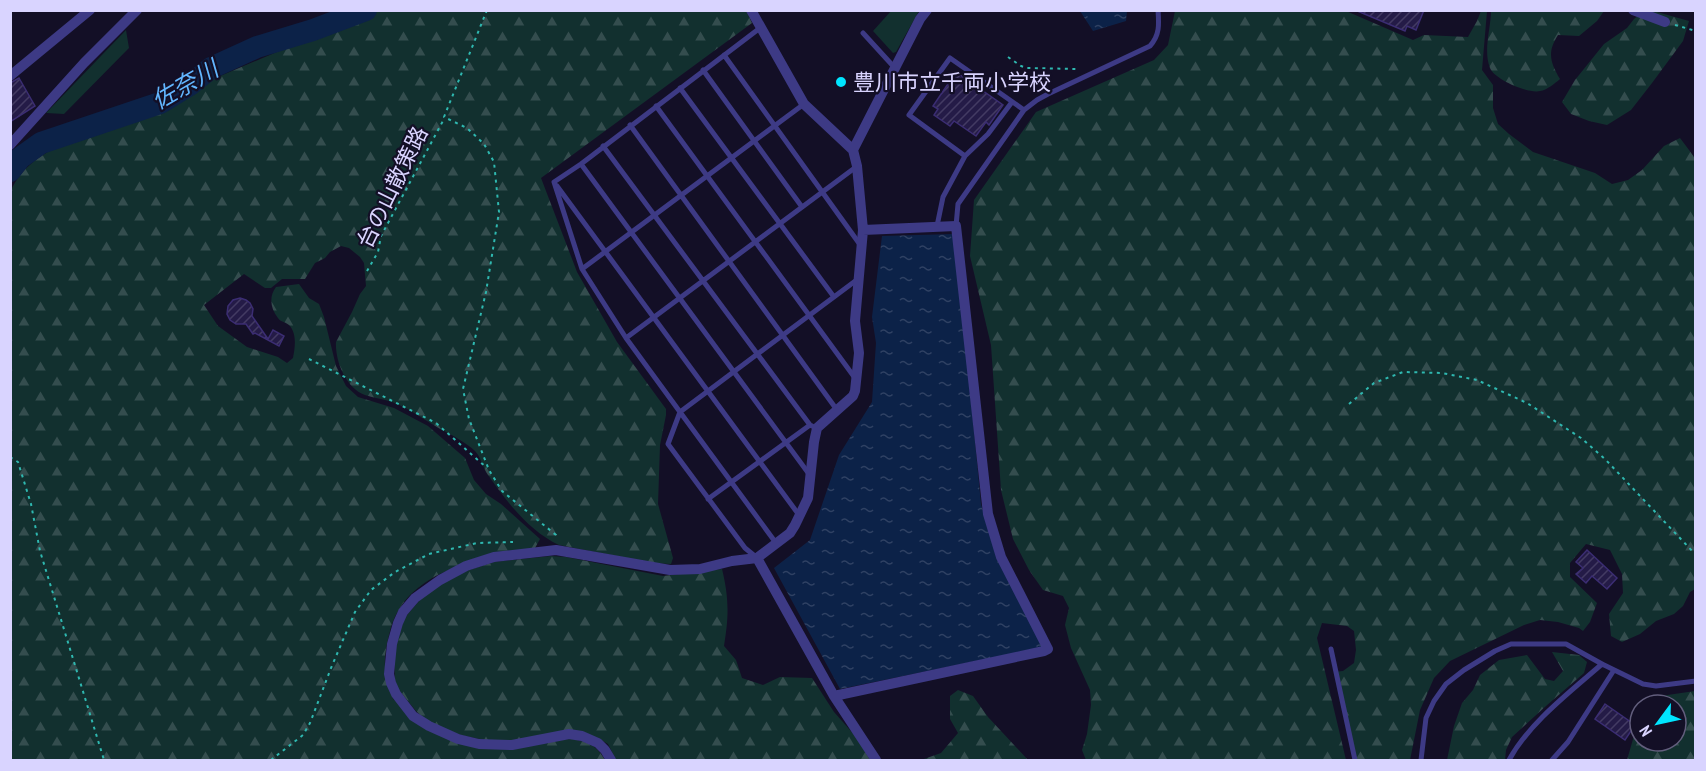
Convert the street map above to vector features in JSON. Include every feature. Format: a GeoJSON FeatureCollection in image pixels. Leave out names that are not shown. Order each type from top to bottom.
{"type":"FeatureCollection","features":[{"type":"Feature","properties":{"kind":"street"},"geometry":{"type":"LineString","coordinates":[[10,76],[90,10]]}},
{"type":"Feature","properties":{"kind":"street"},"geometry":{"type":"LineString","coordinates":[[10,145],[84,63],[136,10]]}},
{"type":"Feature","properties":{"kind":"street"},"geometry":{"type":"LineString","coordinates":[[611,760],[597,743],[582,736],[569,734],[512,745],[479,744],[458,739],[429,726],[413,716],[396,694],[391,683],[390,657],[398,623],[403,612],[415,598],[425,589],[466,566],[494,557],[556,550],[670,570],[700,569],[757,558],[790,533],[807,498],[811,476],[814,426],[854,396],[859,353],[855,321],[863,230],[857,166],[853,150],[804,104],[751,10]]}},
{"type":"Feature","properties":{"kind":"street"},"geometry":{"type":"LineString","coordinates":[[853,150],[920,19],[927,10]]}},
{"type":"Feature","properties":{"kind":"street"},"geometry":{"type":"LineString","coordinates":[[1633,10],[1665,22]]}},
{"type":"Feature","properties":{"kind":"street"},"geometry":{"type":"LineString","coordinates":[[834,696],[1048,649],[1002,556],[988,514],[956,226],[863,230]]}},
{"type":"Feature","properties":{"kind":"street"},"geometry":{"type":"LineString","coordinates":[[757,558],[834,696],[876,760]]}},
{"type":"Feature","properties":{"kind":"lane"},"geometry":{"type":"LineString","coordinates":[[956,226],[958,204],[1024,110],[1036,100],[1150,46],[1158,33],[1158,10]]}},
{"type":"Feature","properties":{"kind":"lane"},"geometry":{"type":"LineString","coordinates":[[554,182],[760,28]]}},
{"type":"Feature","properties":{"kind":"lane"},"geometry":{"type":"LineString","coordinates":[[863,33],[896,68]]}},
{"type":"Feature","properties":{"kind":"lane"},"geometry":{"type":"LineString","coordinates":[[724,55],[862,247]]}},
{"type":"Feature","properties":{"kind":"lane"},"geometry":{"type":"LineString","coordinates":[[965,156],[909,115],[950,58],[1024,110]]}},
{"type":"Feature","properties":{"kind":"lane"},"geometry":{"type":"LineString","coordinates":[[703,70],[802,207]]}},
{"type":"Feature","properties":{"kind":"lane"},"geometry":{"type":"LineString","coordinates":[[680,88],[834,297]]}},
{"type":"Feature","properties":{"kind":"lane"},"geometry":{"type":"LineString","coordinates":[[937,226],[943,197],[965,156],[988,134],[1012,102]]}},
{"type":"Feature","properties":{"kind":"lane"},"geometry":{"type":"LineString","coordinates":[[582,269],[804,104]]}},
{"type":"Feature","properties":{"kind":"lane"},"geometry":{"type":"LineString","coordinates":[[656,106],[856,380]]}},
{"type":"Feature","properties":{"kind":"lane"},"geometry":{"type":"LineString","coordinates":[[630,125],[837,410]]}},
{"type":"Feature","properties":{"kind":"lane"},"geometry":{"type":"LineString","coordinates":[[603,146],[757,355],[814,426],[786,442],[708,499]]}},
{"type":"Feature","properties":{"kind":"lane"},"geometry":{"type":"LineString","coordinates":[[581,164],[811,476]]}},
{"type":"Feature","properties":{"kind":"lane"},"geometry":{"type":"LineString","coordinates":[[626,338],[857,166]]}},
{"type":"Feature","properties":{"kind":"lane"},"geometry":{"type":"LineString","coordinates":[[554,182],[799,515]]}},
{"type":"Feature","properties":{"kind":"lane"},"geometry":{"type":"LineString","coordinates":[[554,182],[582,269],[626,338],[777,543]]}},
{"type":"Feature","properties":{"kind":"lane"},"geometry":{"type":"LineString","coordinates":[[757,558],[745,548],[668,444],[680,412],[858,279]]}},
{"type":"Feature","properties":{"kind":"lane"},"geometry":{"type":"LineString","coordinates":[[1421,760],[1426,718],[1446,684],[1464,670],[1511,644],[1566,644],[1643,684],[1656,686],[1695,681]]}},
{"type":"Feature","properties":{"kind":"lane"},"geometry":{"type":"LineString","coordinates":[[1331,649],[1355,760]]}},
{"type":"Feature","properties":{"kind":"lane"},"geometry":{"type":"LineString","coordinates":[[1520,760],[1510,759],[1523,738],[1555,705],[1602,664]]}},
{"type":"Feature","properties":{"kind":"lane"},"geometry":{"type":"LineString","coordinates":[[1552,760],[1568,741],[1614,670]]}},
{"type":"Feature","properties":{"kind":"path","name":"台の山散策路"},"geometry":{"type":"LineString","coordinates":[[367,271],[378,252],[381,236],[444,117],[487,10]]}},
{"type":"Feature","properties":{"kind":"path"},"geometry":{"type":"LineString","coordinates":[[1665,22],[1695,31]]}},
{"type":"Feature","properties":{"kind":"path"},"geometry":{"type":"LineString","coordinates":[[1008,57],[1027,68],[1100,70]]}},
{"type":"Feature","properties":{"kind":"path"},"geometry":{"type":"LineString","coordinates":[[444,117],[467,128],[484,144],[494,162],[497,184],[499,212],[486,292],[463,389],[469,419],[489,470],[502,491],[555,535],[556,550]]}},
{"type":"Feature","properties":{"kind":"path"},"geometry":{"type":"LineString","coordinates":[[309,359],[435,423],[489,470]]}},
{"type":"Feature","properties":{"kind":"path"},"geometry":{"type":"LineString","coordinates":[[1349,404],[1374,383],[1403,372],[1442,373],[1477,380],[1527,403],[1581,438],[1605,459],[1695,555]]}},
{"type":"Feature","properties":{"kind":"path"},"geometry":{"type":"LineString","coordinates":[[10,457],[18,462],[31,504],[40,551],[104,760]]}},
{"type":"Feature","properties":{"kind":"green space"},"geometry":{"type":"Polygon","coordinates":[[[1491,10],[1604,11],[1597,21],[1579,36],[1558,35],[1552,47],[1551,57],[1560,79],[1545,89],[1535,91],[1504,81],[1490,68],[1487,47],[1491,10]]]}},
{"type":"Feature","properties":{"kind":"green space"},"geometry":{"type":"Polygon","coordinates":[[[373,11],[746,11],[752,23],[541,178],[577,272],[617,342],[666,409],[660,445],[658,504],[673,558],[671,564],[653,563],[559,545],[548,539],[528,524],[511,505],[488,475],[477,453],[470,447],[402,406],[365,395],[352,386],[343,373],[337,357],[336,342],[366,286],[364,263],[349,248],[341,246],[330,252],[325,258],[315,263],[305,279],[282,279],[271,288],[265,288],[244,274],[204,305],[218,326],[247,347],[278,357],[287,363],[293,358],[295,337],[290,326],[275,314],[271,298],[276,287],[299,284],[309,298],[319,304],[336,366],[346,386],[358,397],[394,408],[428,426],[465,458],[474,480],[486,494],[501,504],[540,539],[535,548],[470,562],[449,570],[429,580],[412,593],[399,610],[390,631],[386,649],[386,671],[393,699],[457,743],[572,739],[592,745],[605,760],[11,760],[10,192],[30,165],[47,152],[66,142],[373,11]]]}},
{"type":"Feature","properties":{"kind":"green space"},"geometry":{"type":"Polygon","coordinates":[[[891,11],[919,11],[896,52],[893,53],[873,31],[891,11]]]}},
{"type":"Feature","properties":{"kind":"green space"},"geometry":{"type":"Polygon","coordinates":[[[1175,11],[1346,11],[1413,40],[1424,35],[1468,37],[1481,11],[1487,11],[1482,70],[1493,85],[1493,108],[1498,124],[1533,152],[1595,173],[1612,184],[1628,180],[1642,170],[1664,146],[1680,138],[1695,158],[1695,589],[1690,592],[1683,606],[1674,614],[1656,621],[1640,634],[1622,642],[1611,636],[1609,614],[1623,593],[1622,574],[1610,550],[1586,544],[1570,563],[1570,577],[1597,603],[1590,622],[1583,631],[1558,622],[1540,620],[1524,625],[1450,661],[1434,678],[1420,710],[1410,760],[1354,760],[1334,672],[1343,671],[1354,663],[1356,650],[1354,631],[1347,626],[1322,623],[1317,638],[1346,760],[1086,760],[1082,750],[1091,705],[1090,690],[1071,648],[1065,625],[1069,608],[1063,596],[1043,590],[1029,570],[1013,539],[1001,490],[991,345],[970,256],[974,200],[1036,112],[1154,60],[1168,45],[1175,11]]]}},
{"type":"Feature","properties":{"kind":"green space"},"geometry":{"type":"Polygon","coordinates":[[[1644,11],[1657,12],[1689,21],[1683,41],[1631,110],[1607,125],[1571,114],[1562,102],[1575,80],[1604,44],[1627,28],[1644,11]]]}},
{"type":"Feature","properties":{"kind":"green space"},"geometry":{"type":"Polygon","coordinates":[[[126,30],[129,48],[64,114],[46,113],[126,30]]]}},
{"type":"Feature","properties":{"kind":"green space"},"geometry":{"type":"Polygon","coordinates":[[[551,556],[663,576],[722,569],[727,607],[724,646],[736,660],[742,678],[763,685],[780,677],[812,678],[834,712],[857,738],[870,760],[616,760],[608,744],[596,737],[495,742],[460,735],[427,721],[416,711],[395,682],[394,654],[401,626],[407,615],[426,593],[463,572],[494,562],[551,556]]]}},
{"type":"Feature","properties":{"kind":"green space"},"geometry":{"type":"Polygon","coordinates":[[[1552,652],[1579,655],[1587,662],[1584,673],[1512,737],[1506,750],[1505,760],[1447,760],[1454,726],[1462,703],[1473,690],[1480,675],[1499,660],[1527,655],[1545,679],[1554,681],[1563,671],[1552,652]]]}},
{"type":"Feature","properties":{"kind":"green space"},"geometry":{"type":"Polygon","coordinates":[[[958,690],[973,696],[988,717],[1028,760],[921,760],[941,753],[958,733],[950,719],[950,696],[958,690]]]}},
{"type":"Feature","properties":{"kind":"green space"},"geometry":{"type":"Polygon","coordinates":[[[1695,691],[1695,760],[1627,760],[1629,753],[1688,753],[1688,693],[1681,693],[1695,691]]]}},
{"type":"Feature","properties":{"kind":"water"},"geometry":{"type":"Polygon","coordinates":[[[1080,11],[1127,11],[1126,21],[1093,31],[1080,11]]]}},
{"type":"Feature","properties":{"kind":"water"},"geometry":{"type":"Polygon","coordinates":[[[955,234],[981,504],[997,558],[1043,647],[840,689],[774,568],[810,540],[839,455],[872,402],[876,343],[872,317],[882,236],[955,234]]]}},
{"type":"Feature","properties":{"kind":"building"},"geometry":{"type":"Polygon","coordinates":[[[1355,10],[1424,10],[1416,30],[1407,26],[1405,31],[1355,10]]]}},
{"type":"Feature","properties":{"kind":"building"},"geometry":{"type":"Polygon","coordinates":[[[956,72],[1003,105],[989,125],[986,122],[976,136],[954,121],[950,126],[934,115],[938,109],[933,106],[956,72]]]}},
{"type":"Feature","properties":{"kind":"building"},"geometry":{"type":"Polygon","coordinates":[[[19,78],[35,106],[10,122],[10,83],[19,78]]]}},
{"type":"Feature","properties":{"kind":"building"},"geometry":{"type":"Polygon","coordinates":[[[240,298],[250,303],[253,309],[252,316],[268,339],[273,330],[284,336],[279,346],[253,334],[246,324],[236,324],[230,320],[227,314],[228,306],[233,300],[240,298]]]}},
{"type":"Feature","properties":{"kind":"building"},"geometry":{"type":"Polygon","coordinates":[[[1587,550],[1617,578],[1607,589],[1592,576],[1586,583],[1576,574],[1583,568],[1576,562],[1587,550]]]}},
{"type":"Feature","properties":{"kind":"building"},"geometry":{"type":"Polygon","coordinates":[[[1605,704],[1628,720],[1628,736],[1625,740],[1595,719],[1605,704]]]}},
{"type":"Feature","properties":{"kind":"waterway","name":"佐奈川"},"geometry":{"type":"LineString","coordinates":[[10,171],[20,158],[41,143],[160,103],[191,84],[211,68],[257,47],[313,30],[366,10]]}},
{"type":"Feature","properties":{"kind":"place","name":"豊川市立千両小学校"},"geometry":{"type":"Point","coordinates":[841,82]}}]}
